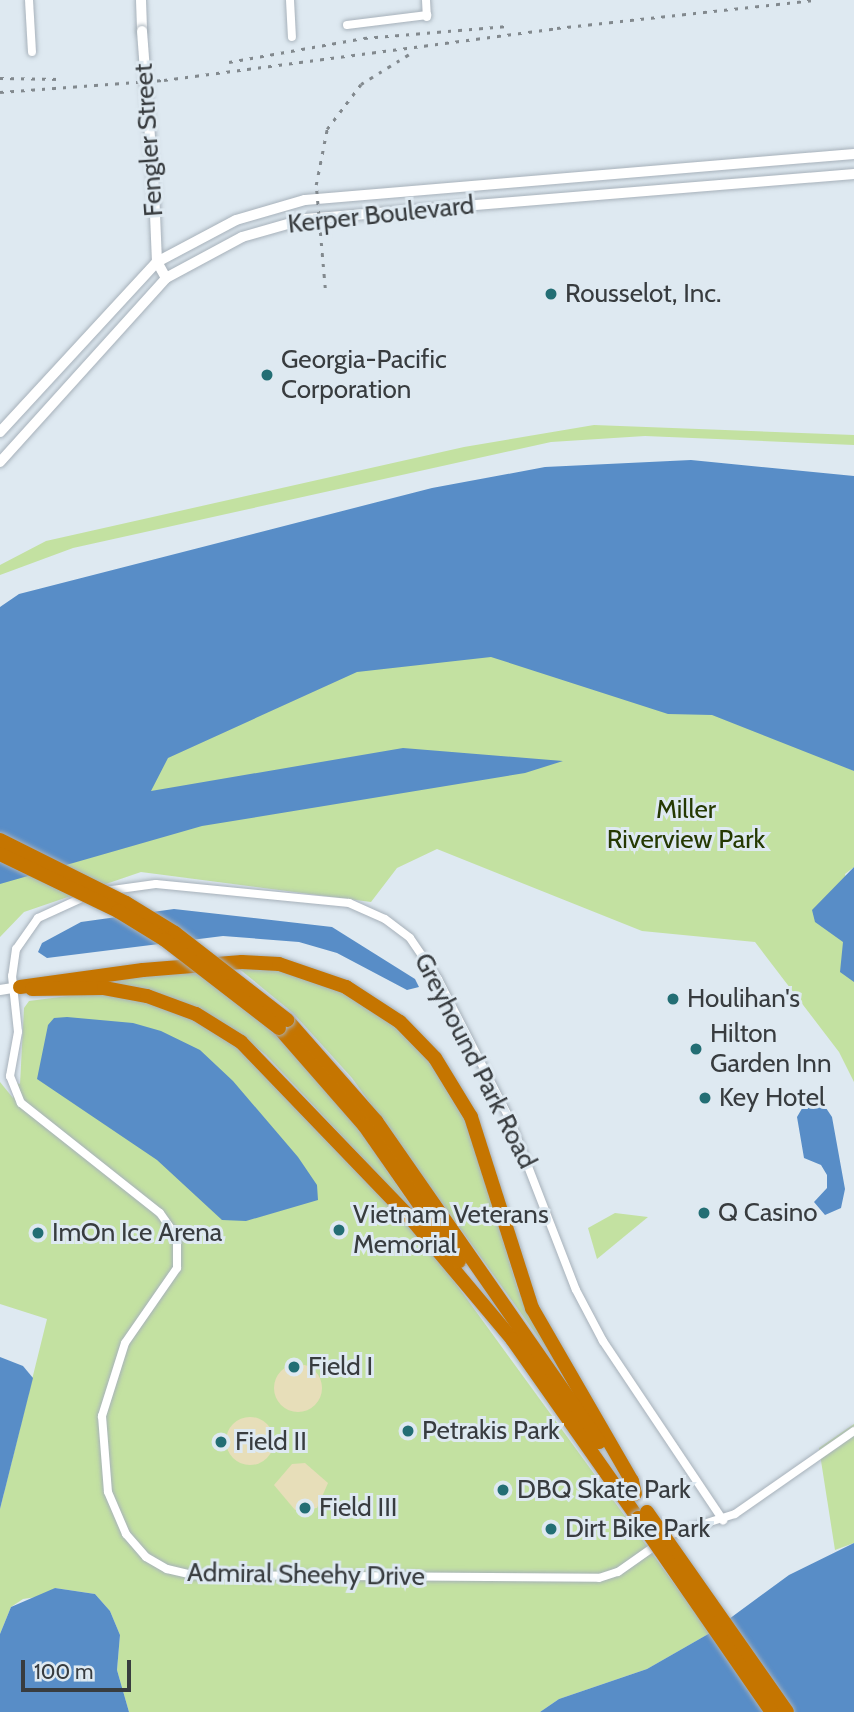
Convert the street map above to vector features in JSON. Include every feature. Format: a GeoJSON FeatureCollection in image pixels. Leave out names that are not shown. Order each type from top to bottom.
{"type":"FeatureCollection","features":[{"type":"Feature","properties":{"kind":"highway"},"geometry":{"type":"LineString","coordinates":[[0,840],[127,903],[175,933],[283,1024],[383,1131],[635,1494]]}},
{"type":"Feature","properties":{"kind":"highway"},"geometry":{"type":"LineString","coordinates":[[0,855],[118,911],[165,940],[283,1024],[364,1125],[517,1345],[786,1712]]}},
{"type":"Feature","properties":{"kind":"highway"},"geometry":{"type":"LineString","coordinates":[[17,988],[143,970],[242,962],[279,964],[346,987],[400,1022],[435,1058],[471,1116],[532,1308],[632,1481],[643,1515],[772,1712]]}},
{"type":"Feature","properties":{"kind":"highway"},"geometry":{"type":"LineString","coordinates":[[17,988],[104,988],[147,996],[196,1014],[241,1042],[421,1230],[517,1345]]}},
{"type":"Feature","properties":{"kind":"main road","name":"Fengler Street"},"geometry":{"type":"LineString","coordinates":[[141,0],[157,262],[166,278]]}},
{"type":"Feature","properties":{"kind":"main road","name":"Kerper Boulevard"},"geometry":{"type":"LineString","coordinates":[[0,432],[157,262]]}},
{"type":"Feature","properties":{"kind":"main road","name":"Kerper Boulevard"},"geometry":{"type":"LineString","coordinates":[[0,462],[166,278]]}},
{"type":"Feature","properties":{"kind":"main road"},"geometry":{"type":"LineString","coordinates":[[0,990],[17,988]]}},
{"type":"Feature","properties":{"kind":"street"},"geometry":{"type":"LineString","coordinates":[[29,0],[32,52]]}},
{"type":"Feature","properties":{"kind":"street"},"geometry":{"type":"LineString","coordinates":[[290,0],[292,37]]}},
{"type":"Feature","properties":{"kind":"street"},"geometry":{"type":"LineString","coordinates":[[347,25],[427,17],[426,0]]}},
{"type":"Feature","properties":{"kind":"street","name":"Kerper Boulevard"},"geometry":{"type":"LineString","coordinates":[[157,262],[236,220],[304,200],[854,154]]}},
{"type":"Feature","properties":{"kind":"street","name":"Kerper Boulevard"},"geometry":{"type":"LineString","coordinates":[[166,278],[235,240],[304,219],[854,174]]}},
{"type":"Feature","properties":{"kind":"street","name":"Greyhound Park Road"},"geometry":{"type":"LineString","coordinates":[[17,988],[16,949],[38,918],[76,899],[134,884],[349,903],[398,927],[429,962],[510,1120],[576,1290],[603,1341],[723,1520]]}},
{"type":"Feature","properties":{"kind":"street","name":"Admiral Sheehy Drive"},"geometry":{"type":"LineString","coordinates":[[17,988],[18,1032],[10,1076],[16,1095],[160,1213],[178,1242],[177,1268],[125,1343],[112,1373],[102,1416],[108,1492],[126,1534],[146,1557],[167,1569],[194,1575],[582,1580],[618,1572],[679,1530],[723,1520],[854,1431]]}},
{"type":"Feature","properties":{"kind":"green space"},"geometry":{"type":"Polygon","coordinates":[[[594,425],[854,435],[854,445],[645,436],[551,442],[73,548],[0,575],[0,565],[46,541],[464,447],[594,425]]]}},
{"type":"Feature","properties":{"kind":"green space","name":"Miller Riverview Park"},"geometry":{"type":"Polygon","coordinates":[[[459,639],[721,704],[854,771],[854,867],[845,874],[854,915],[854,1082],[839,1052],[755,942],[642,931],[437,849],[397,868],[371,902],[141,872],[24,912],[0,937],[0,878],[107,808],[226,694],[459,639]]]}},
{"type":"Feature","properties":{"kind":"green space"},"geometry":{"type":"Polygon","coordinates":[[[237,967],[270,968],[336,986],[375,1008],[427,1056],[464,1115],[518,1290],[551,1355],[352,1078],[293,1013],[237,967]]]}},
{"type":"Feature","properties":{"kind":"green space"},"geometry":{"type":"Polygon","coordinates":[[[196,969],[274,1033],[355,1123],[418,1217],[266,1055],[236,1031],[190,1005],[152,991],[78,983],[196,969]]]}},
{"type":"Feature","properties":{"kind":"green space"},"geometry":{"type":"Polygon","coordinates":[[[91,993],[142,1001],[196,1021],[245,1050],[424,1240],[710,1633],[647,1669],[559,1699],[540,1712],[129,1712],[117,1670],[120,1635],[110,1611],[95,1594],[55,1588],[43,1596],[23,1599],[11,1607],[0,1634],[0,1509],[47,1319],[0,1304],[0,1082],[13,1098],[17,1083],[20,1084],[24,1008],[29,1001],[91,993]]]}},
{"type":"Feature","properties":{"kind":"green space"},"geometry":{"type":"Polygon","coordinates":[[[615,1213],[648,1217],[597,1259],[588,1228],[615,1213]]]}},
{"type":"Feature","properties":{"kind":"green space"},"geometry":{"type":"Polygon","coordinates":[[[854,1424],[854,1543],[835,1550],[819,1448],[854,1424]]]}},
{"type":"Feature","properties":{"kind":"sand"},"geometry":{"type":"Polygon","coordinates":[[[298,1364],[315,1371],[322,1388],[315,1405],[298,1412],[281,1405],[274,1388],[281,1371],[298,1364]]]}},
{"type":"Feature","properties":{"kind":"sand"},"geometry":{"type":"Polygon","coordinates":[[[250,1417],[267,1424],[274,1441],[267,1458],[250,1465],[233,1458],[226,1441],[233,1424],[250,1417]]]}},
{"type":"Feature","properties":{"kind":"sand"},"geometry":{"type":"Polygon","coordinates":[[[305,1463],[328,1483],[317,1508],[295,1510],[274,1485],[292,1464],[305,1463]]]}},
{"type":"Feature","properties":{"kind":"water"},"geometry":{"type":"Polygon","coordinates":[[[691,460],[854,476],[854,771],[712,715],[668,714],[491,657],[357,672],[168,758],[151,791],[403,748],[563,761],[525,773],[202,826],[0,884],[0,607],[19,594],[432,488],[545,467],[691,460]]]}},
{"type":"Feature","properties":{"kind":"water"},"geometry":{"type":"Polygon","coordinates":[[[854,867],[854,982],[840,972],[843,942],[815,922],[812,910],[854,867]]]}},
{"type":"Feature","properties":{"kind":"water"},"geometry":{"type":"Polygon","coordinates":[[[174,909],[332,927],[415,979],[419,987],[407,990],[337,953],[299,942],[223,936],[47,958],[38,952],[42,943],[81,922],[174,909]]]}},
{"type":"Feature","properties":{"kind":"water"},"geometry":{"type":"Polygon","coordinates":[[[54,1018],[133,1023],[161,1031],[200,1050],[233,1081],[298,1157],[317,1185],[318,1200],[246,1221],[222,1220],[157,1160],[37,1079],[48,1025],[54,1018]]]}},
{"type":"Feature","properties":{"kind":"water"},"geometry":{"type":"Polygon","coordinates":[[[814,1100],[824,1105],[832,1117],[845,1189],[841,1208],[825,1215],[814,1202],[827,1188],[827,1175],[821,1165],[804,1158],[797,1117],[804,1105],[814,1100]]]}},
{"type":"Feature","properties":{"kind":"water"},"geometry":{"type":"Polygon","coordinates":[[[0,1357],[23,1366],[33,1378],[0,1509],[0,1357]]]}},
{"type":"Feature","properties":{"kind":"water"},"geometry":{"type":"Polygon","coordinates":[[[854,1543],[854,1712],[540,1712],[559,1699],[647,1669],[710,1633],[789,1575],[854,1543]]]}},
{"type":"Feature","properties":{"kind":"water"},"geometry":{"type":"Polygon","coordinates":[[[55,1588],[95,1594],[110,1611],[120,1635],[117,1670],[129,1712],[0,1712],[0,1634],[11,1607],[55,1588]]]}},
{"type":"Feature","properties":{"kind":"railway"},"geometry":{"type":"LineString","coordinates":[[0,92],[164,80],[557,28],[816,0]]}},
{"type":"Feature","properties":{"kind":"railway"},"geometry":{"type":"LineString","coordinates":[[229,62],[364,38],[507,26]]}},
{"type":"Feature","properties":{"kind":"railway"},"geometry":{"type":"LineString","coordinates":[[325,288],[316,185],[327,129],[361,84],[411,53]]}},
{"type":"Feature","properties":{"kind":"railway"},"geometry":{"type":"LineString","coordinates":[[0,78],[60,79]]}},
{"type":"Feature","properties":{"kind":"place","name":"Rousselot, Inc."},"geometry":{"type":"Point","coordinates":[551,294]}},
{"type":"Feature","properties":{"kind":"place","name":"Georgia-Pacific Corporation"},"geometry":{"type":"Point","coordinates":[267,375]}},
{"type":"Feature","properties":{"kind":"place","name":"Houlihan's"},"geometry":{"type":"Point","coordinates":[673,999]}},
{"type":"Feature","properties":{"kind":"place","name":"Hilton Garden Inn"},"geometry":{"type":"Point","coordinates":[696,1049]}},
{"type":"Feature","properties":{"kind":"place","name":"Key Hotel"},"geometry":{"type":"Point","coordinates":[705,1098]}},
{"type":"Feature","properties":{"kind":"place","name":"Q Casino"},"geometry":{"type":"Point","coordinates":[704,1213]}},
{"type":"Feature","properties":{"kind":"place","name":"Vietnam Veterans Memorial"},"geometry":{"type":"Point","coordinates":[339,1230]}},
{"type":"Feature","properties":{"kind":"place","name":"ImOn Ice Arena"},"geometry":{"type":"Point","coordinates":[38,1233]}},
{"type":"Feature","properties":{"kind":"place","name":"Field I"},"geometry":{"type":"Point","coordinates":[294,1367]}},
{"type":"Feature","properties":{"kind":"place","name":"Petrakis Park"},"geometry":{"type":"Point","coordinates":[408,1431]}},
{"type":"Feature","properties":{"kind":"place","name":"Field II"},"geometry":{"type":"Point","coordinates":[221,1442]}},
{"type":"Feature","properties":{"kind":"place","name":"DBQ Skate Park"},"geometry":{"type":"Point","coordinates":[503,1490]}},
{"type":"Feature","properties":{"kind":"place","name":"Field III"},"geometry":{"type":"Point","coordinates":[305,1508]}},
{"type":"Feature","properties":{"kind":"place","name":"Dirt Bike Park"},"geometry":{"type":"Point","coordinates":[551,1529]}}]}
